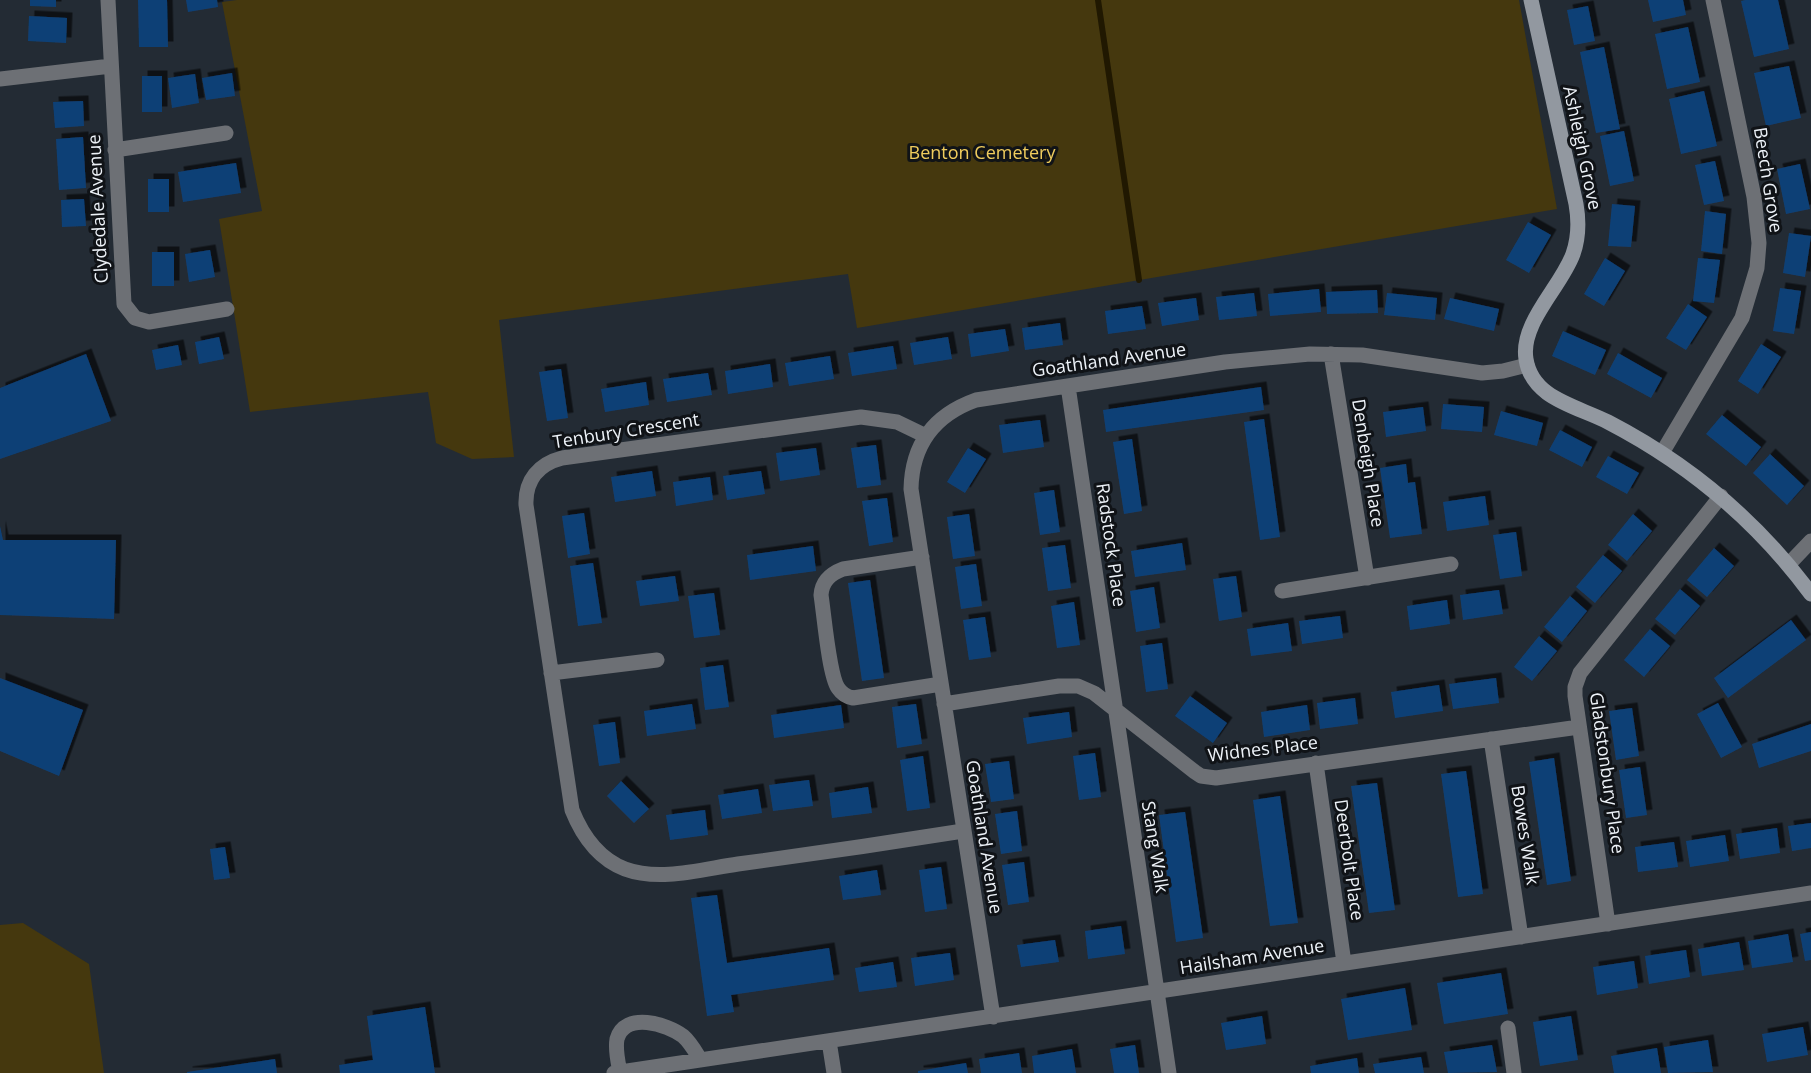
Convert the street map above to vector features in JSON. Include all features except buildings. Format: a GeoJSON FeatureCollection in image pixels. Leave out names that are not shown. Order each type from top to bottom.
{"type":"FeatureCollection","features":[{"type":"Feature","properties":{"kind":"street","name":"Clydedale Avenue"},"geometry":{"type":"LineString","coordinates":[[108,0],[122,297],[126,309],[135,318],[149,322],[227,309]]}},
{"type":"Feature","properties":{"kind":"street","name":"Ashleigh Grove"},"geometry":{"type":"LineString","coordinates":[[1527,365],[1525,347],[1527,336],[1573,254],[1578,229],[1576,204],[1530,0]]}},
{"type":"Feature","properties":{"kind":"street","name":"Beech Grove"},"geometry":{"type":"LineString","coordinates":[[1662,453],[1742,318],[1757,268],[1759,243],[1755,197],[1713,0]]}},
{"type":"Feature","properties":{"kind":"street"},"geometry":{"type":"LineString","coordinates":[[0,79],[111,66]]}},
{"type":"Feature","properties":{"kind":"street"},"geometry":{"type":"LineString","coordinates":[[115,150],[226,134]]}},
{"type":"Feature","properties":{"kind":"street","name":"Goathland Avenue"},"geometry":{"type":"LineString","coordinates":[[993,1017],[913,504],[911,474],[914,461],[926,436],[942,418],[964,405],[993,397],[1256,358],[1331,354],[1362,355],[1482,373],[1527,365]]}},
{"type":"Feature","properties":{"kind":"street","name":"Denbeigh Place"},"geometry":{"type":"LineString","coordinates":[[1331,354],[1367,578]]}},
{"type":"Feature","properties":{"kind":"street"},"geometry":{"type":"LineString","coordinates":[[1527,365],[1533,381],[1550,395],[1608,422],[1662,453],[1721,496],[1789,564],[1811,594]]}},
{"type":"Feature","properties":{"kind":"street","name":"Radstock Place"},"geometry":{"type":"LineString","coordinates":[[1068,386],[1114,709]]}},
{"type":"Feature","properties":{"kind":"street","name":"Tenbury Crescent"},"geometry":{"type":"LineString","coordinates":[[926,436],[897,422],[861,417],[562,458],[541,467],[534,475],[528,485],[526,505],[572,810],[578,824],[594,847],[612,863],[636,872],[670,873],[963,831]]}},
{"type":"Feature","properties":{"kind":"street","name":"Gladstonbury Place"},"geometry":{"type":"LineString","coordinates":[[1608,924],[1575,687],[1580,673],[1721,496]]}},
{"type":"Feature","properties":{"kind":"street"},"geometry":{"type":"LineString","coordinates":[[1789,564],[1811,542]]}},
{"type":"Feature","properties":{"kind":"street"},"geometry":{"type":"LineString","coordinates":[[922,557],[843,569],[832,574],[824,583],[821,595],[834,677],[839,690],[844,694],[854,698],[941,684]]}},
{"type":"Feature","properties":{"kind":"street"},"geometry":{"type":"LineString","coordinates":[[1282,591],[1451,564]]}},
{"type":"Feature","properties":{"kind":"street"},"geometry":{"type":"LineString","coordinates":[[551,673],[657,660]]}},
{"type":"Feature","properties":{"kind":"street","name":"Widnes Place"},"geometry":{"type":"LineString","coordinates":[[944,704],[1069,686],[1086,689],[1201,776],[1216,778],[1579,727]]}},
{"type":"Feature","properties":{"kind":"street","name":"Stang Walk"},"geometry":{"type":"LineString","coordinates":[[1114,709],[1169,1073]]}},
{"type":"Feature","properties":{"kind":"street","name":"Bowes Walk"},"geometry":{"type":"LineString","coordinates":[[1491,738],[1521,937]]}},
{"type":"Feature","properties":{"kind":"street","name":"Deerbolt Place"},"geometry":{"type":"LineString","coordinates":[[1316,763],[1344,963]]}},
{"type":"Feature","properties":{"kind":"street","name":"Hailsham Avenue"},"geometry":{"type":"LineString","coordinates":[[700,1059],[685,1038],[676,1031],[655,1024],[638,1023],[624,1028],[617,1040],[617,1072],[1811,893]]}},
{"type":"Feature","properties":{"kind":"street"},"geometry":{"type":"LineString","coordinates":[[1508,1028],[1514,1073]]}},
{"type":"Feature","properties":{"kind":"street"},"geometry":{"type":"LineString","coordinates":[[829,1041],[834,1073]]}},
{"type":"Feature","properties":{"kind":"green space","name":"Benton Cemetery"},"geometry":{"type":"Polygon","coordinates":[[[237,0],[1519,0],[1557,209],[857,328],[848,274],[499,320],[514,457],[472,459],[436,443],[428,392],[250,412],[219,219],[262,211],[222,2],[237,0]]]}},
{"type":"Feature","properties":{"kind":"green space"},"geometry":{"type":"Polygon","coordinates":[[[23,923],[89,964],[104,1073],[0,1073],[0,925],[23,923]]]}},
{"type":"Feature","properties":{"kind":"waterway"},"geometry":{"type":"LineString","coordinates":[[1098,0],[1139,280]]}}]}
